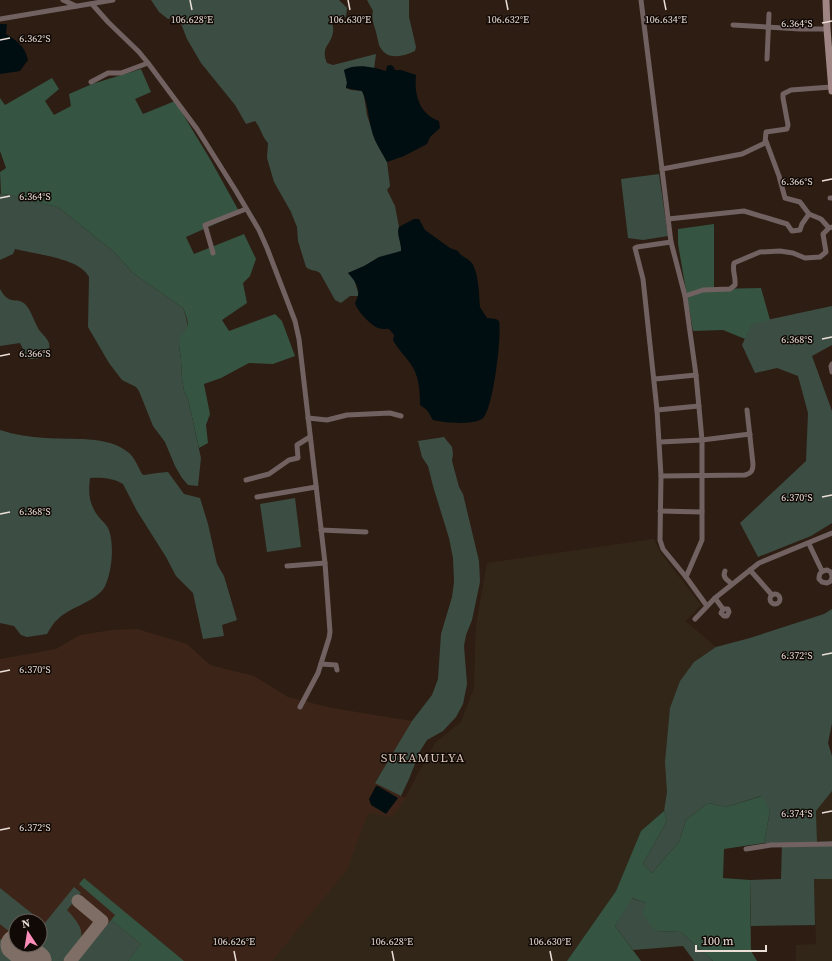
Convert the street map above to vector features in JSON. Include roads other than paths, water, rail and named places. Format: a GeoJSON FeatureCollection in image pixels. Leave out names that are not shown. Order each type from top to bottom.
{"type":"FeatureCollection","features":[{"type":"Feature","properties":{"kind":"main road"},"geometry":{"type":"LineString","coordinates":[[826,0],[826,29],[830,39],[832,89]]}},
{"type":"Feature","properties":{"kind":"street"},"geometry":{"type":"LineString","coordinates":[[63,0],[76,6]]}},
{"type":"Feature","properties":{"kind":"street"},"geometry":{"type":"LineString","coordinates":[[0,19],[113,0]]}},
{"type":"Feature","properties":{"kind":"street"},"geometry":{"type":"LineString","coordinates":[[641,0],[671,242],[685,296],[696,375],[702,440],[703,476],[701,544],[686,577]]}},
{"type":"Feature","properties":{"kind":"street"},"geometry":{"type":"LineString","coordinates":[[92,4],[139,52],[197,129],[259,230],[295,321],[299,339],[325,563],[330,632],[318,673],[300,707]]}},
{"type":"Feature","properties":{"kind":"street"},"geometry":{"type":"LineString","coordinates":[[766,59],[769,14]]}},
{"type":"Feature","properties":{"kind":"street"},"geometry":{"type":"LineString","coordinates":[[733,25],[826,29]]}},
{"type":"Feature","properties":{"kind":"street"},"geometry":{"type":"LineString","coordinates":[[90,82],[108,73],[121,73],[148,63]]}},
{"type":"Feature","properties":{"kind":"street"},"geometry":{"type":"LineString","coordinates":[[685,296],[703,290],[730,289],[735,285],[736,279],[733,269],[734,263],[760,252],[780,251],[793,253],[805,258],[820,257],[826,252],[823,234],[830,228],[821,219],[809,214],[800,202],[785,198],[766,140],[766,132],[787,128],[788,125],[783,94],[790,90],[832,89]]}},
{"type":"Feature","properties":{"kind":"street"},"geometry":{"type":"LineString","coordinates":[[662,169],[742,154],[761,146],[766,140]]}},
{"type":"Feature","properties":{"kind":"street"},"geometry":{"type":"LineString","coordinates":[[213,254],[205,225],[246,209]]}},
{"type":"Feature","properties":{"kind":"street"},"geometry":{"type":"LineString","coordinates":[[668,219],[744,211],[787,224],[792,231],[800,230],[809,214]]}},
{"type":"Feature","properties":{"kind":"street"},"geometry":{"type":"LineString","coordinates":[[671,242],[635,248],[643,279],[655,380],[660,442],[661,545],[707,606]]}},
{"type":"Feature","properties":{"kind":"street"},"geometry":{"type":"LineString","coordinates":[[832,364],[832,372]]}},
{"type":"Feature","properties":{"kind":"street"},"geometry":{"type":"LineString","coordinates":[[655,380],[696,375]]}},
{"type":"Feature","properties":{"kind":"street"},"geometry":{"type":"LineString","coordinates":[[657,410],[699,406]]}},
{"type":"Feature","properties":{"kind":"street"},"geometry":{"type":"LineString","coordinates":[[661,476],[750,474],[753,470],[754,464],[747,410]]}},
{"type":"Feature","properties":{"kind":"street"},"geometry":{"type":"LineString","coordinates":[[308,418],[327,420],[347,415],[390,413],[401,416]]}},
{"type":"Feature","properties":{"kind":"street"},"geometry":{"type":"LineString","coordinates":[[660,442],[702,440],[750,434]]}},
{"type":"Feature","properties":{"kind":"street"},"geometry":{"type":"LineString","coordinates":[[246,480],[269,474],[289,460],[298,458],[296,445],[310,437]]}},
{"type":"Feature","properties":{"kind":"street"},"geometry":{"type":"LineString","coordinates":[[257,497],[316,487]]}},
{"type":"Feature","properties":{"kind":"street"},"geometry":{"type":"LineString","coordinates":[[660,511],[702,512]]}},
{"type":"Feature","properties":{"kind":"street"},"geometry":{"type":"LineString","coordinates":[[321,530],[366,532]]}},
{"type":"Feature","properties":{"kind":"street"},"geometry":{"type":"LineString","coordinates":[[695,619],[715,598],[750,570],[771,558],[809,544],[832,533]]}},
{"type":"Feature","properties":{"kind":"street"},"geometry":{"type":"LineString","coordinates":[[809,544],[822,571]]}},
{"type":"Feature","properties":{"kind":"street"},"geometry":{"type":"LineString","coordinates":[[287,566],[325,563]]}},
{"type":"Feature","properties":{"kind":"street"},"geometry":{"type":"LineString","coordinates":[[750,570],[772,595]]}},
{"type":"Feature","properties":{"kind":"street"},"geometry":{"type":"LineString","coordinates":[[827,570],[830,572],[832,576],[831,581],[827,583],[822,582],[819,579],[819,574],[822,571],[827,570]]}},
{"type":"Feature","properties":{"kind":"street"},"geometry":{"type":"LineString","coordinates":[[725,571],[723,574],[724,576],[732,584]]}},
{"type":"Feature","properties":{"kind":"street"},"geometry":{"type":"LineString","coordinates":[[715,598],[723,609]]}},
{"type":"Feature","properties":{"kind":"street"},"geometry":{"type":"LineString","coordinates":[[321,664],[336,665],[337,670]]}},
{"type":"Feature","properties":{"kind":"street"},"geometry":{"type":"LineString","coordinates":[[746,849],[770,845],[832,844]]}},
{"type":"Feature","properties":{"kind":"district","name":"SUKAMULYA"},"geometry":{"type":"Point","coordinates":[423,757]}}]}
